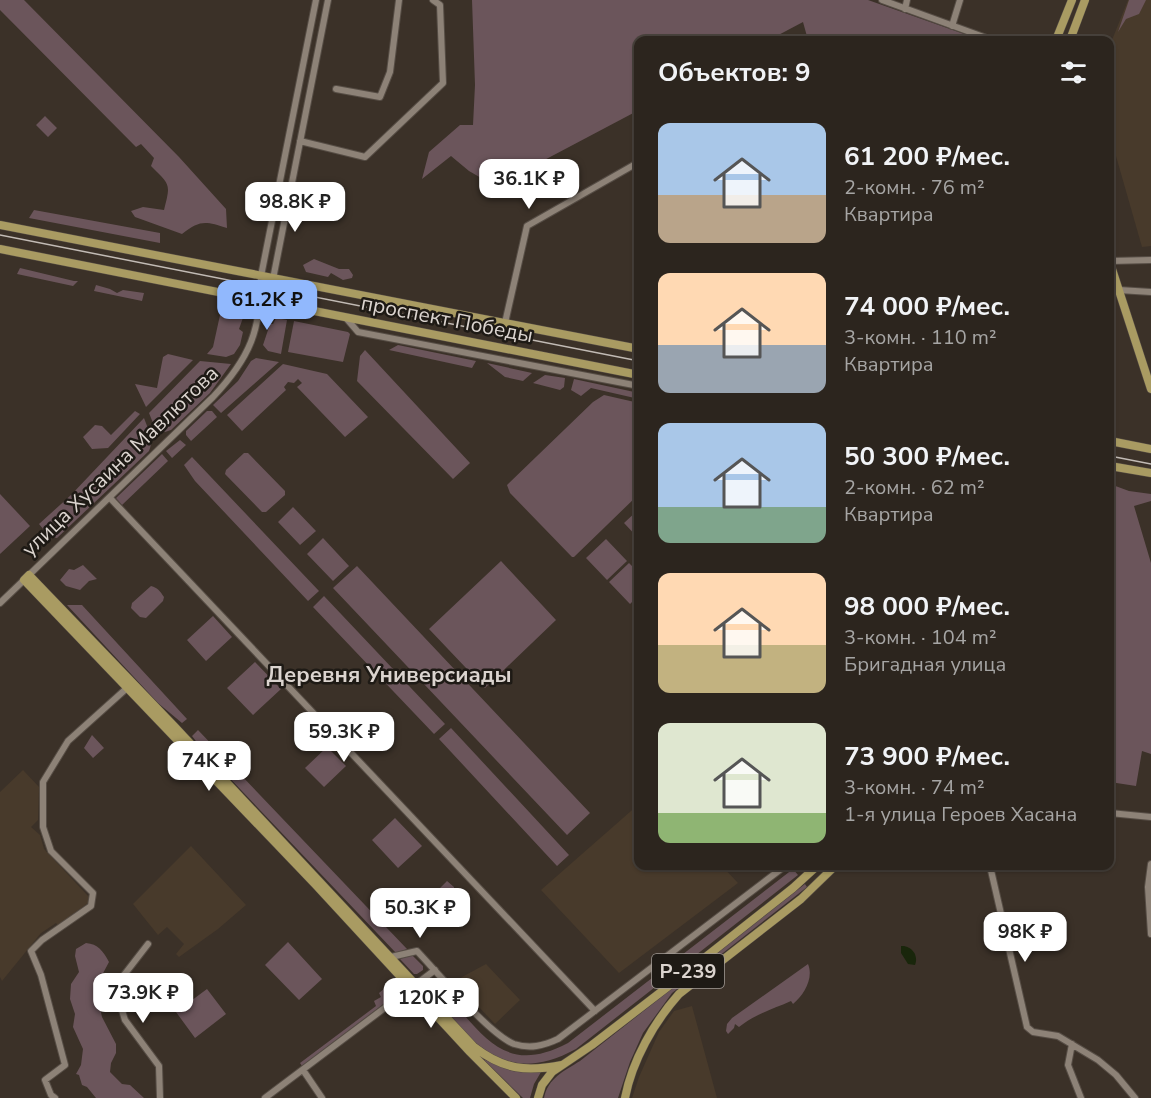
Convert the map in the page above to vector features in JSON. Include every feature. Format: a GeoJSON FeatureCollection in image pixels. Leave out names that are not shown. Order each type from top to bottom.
{"type":"FeatureCollection","features":[{"type":"Feature","properties":{"kind":"main road"},"geometry":{"type":"LineString","coordinates":[[1058,36],[1072,0]]}},
{"type":"Feature","properties":{"kind":"main road"},"geometry":{"type":"LineString","coordinates":[[1072,36],[1085,0]]}},
{"type":"Feature","properties":{"kind":"main road","name":"проспект Победы"},"geometry":{"type":"LineString","coordinates":[[0,225],[634,348]]}},
{"type":"Feature","properties":{"kind":"main road","name":"проспект Победы"},"geometry":{"type":"LineString","coordinates":[[0,249],[634,374]]}},
{"type":"Feature","properties":{"kind":"main road"},"geometry":{"type":"LineString","coordinates":[[1114,274],[1151,389]]}},
{"type":"Feature","properties":{"kind":"main road"},"geometry":{"type":"LineString","coordinates":[[1114,442],[1151,449]]}},
{"type":"Feature","properties":{"kind":"main road"},"geometry":{"type":"LineString","coordinates":[[1114,467],[1151,473]]}},
{"type":"Feature","properties":{"kind":"main road"},"geometry":{"type":"LineString","coordinates":[[27,577],[391,957],[470,1052],[516,1098]]}},
{"type":"Feature","properties":{"kind":"main road"},"geometry":{"type":"LineString","coordinates":[[209,768],[413,986],[474,1047],[487,1057],[513,1067],[543,1069],[562,1065]]}},
{"type":"Feature","properties":{"kind":"main road","name":"Р-239"},"geometry":{"type":"LineString","coordinates":[[538,1098],[547,1078],[562,1065],[674,982],[813,870]]}},
{"type":"Feature","properties":{"kind":"main road","name":"Р-239"},"geometry":{"type":"LineString","coordinates":[[625,1098],[631,1076],[647,1040],[668,1006],[690,984],[818,884],[831,870]]}},
{"type":"Feature","properties":{"kind":"main road"},"geometry":{"type":"LineString","coordinates":[[810,873],[818,884]]}},
{"type":"Feature","properties":{"kind":"street"},"geometry":{"type":"LineString","coordinates":[[261,301],[261,276],[316,0]]}},
{"type":"Feature","properties":{"kind":"street"},"geometry":{"type":"LineString","coordinates":[[261,301],[273,279],[328,0]]}},
{"type":"Feature","properties":{"kind":"street"},"geometry":{"type":"LineString","coordinates":[[336,89],[380,97],[390,72],[399,0]]}},
{"type":"Feature","properties":{"kind":"street"},"geometry":{"type":"LineString","coordinates":[[300,141],[365,157],[443,83],[440,5],[433,0]]}},
{"type":"Feature","properties":{"kind":"street"},"geometry":{"type":"LineString","coordinates":[[882,0],[981,36]]}},
{"type":"Feature","properties":{"kind":"street"},"geometry":{"type":"LineString","coordinates":[[905,9],[907,0]]}},
{"type":"Feature","properties":{"kind":"street"},"geometry":{"type":"LineString","coordinates":[[952,26],[960,0]]}},
{"type":"Feature","properties":{"kind":"street"},"geometry":{"type":"LineString","coordinates":[[505,323],[527,226],[634,165]]}},
{"type":"Feature","properties":{"kind":"street"},"geometry":{"type":"LineString","coordinates":[[279,180],[292,182]]}},
{"type":"Feature","properties":{"kind":"street"},"geometry":{"type":"LineString","coordinates":[[1114,262],[1151,260]]}},
{"type":"Feature","properties":{"kind":"street"},"geometry":{"type":"LineString","coordinates":[[1119,290],[1151,292]]}},
{"type":"Feature","properties":{"kind":"street","name":"улица Хусаина Мавлютова"},"geometry":{"type":"LineString","coordinates":[[0,603],[229,381],[242,363],[251,343],[261,301]]}},
{"type":"Feature","properties":{"kind":"street"},"geometry":{"type":"LineString","coordinates":[[346,318],[358,332],[634,385]]}},
{"type":"Feature","properties":{"kind":"street"},"geometry":{"type":"LineString","coordinates":[[110,498],[595,1011]]}},
{"type":"Feature","properties":{"kind":"street"},"geometry":{"type":"LineString","coordinates":[[55,1098],[51,1095],[45,1080],[65,1065],[41,975],[31,951],[42,940],[92,906],[93,893],[51,851],[43,827],[42,782],[68,741],[130,686]]}},
{"type":"Feature","properties":{"kind":"street"},"geometry":{"type":"LineString","coordinates":[[1114,813],[1151,817]]}},
{"type":"Feature","properties":{"kind":"street"},"geometry":{"type":"LineString","coordinates":[[1151,864],[1148,887],[1151,934]]}},
{"type":"Feature","properties":{"kind":"street"},"geometry":{"type":"LineString","coordinates":[[391,957],[417,951],[497,1034],[514,1044],[534,1047],[547,1045],[558,1039],[780,870]]}},
{"type":"Feature","properties":{"kind":"street"},"geometry":{"type":"LineString","coordinates":[[991,870],[1027,1027],[1033,1032],[1058,1036],[1098,1060],[1116,1075],[1135,1098]]}},
{"type":"Feature","properties":{"kind":"street"},"geometry":{"type":"LineString","coordinates":[[148,944],[124,975],[120,1004],[125,1020],[159,1066],[160,1098]]}},
{"type":"Feature","properties":{"kind":"street"},"geometry":{"type":"LineString","coordinates":[[265,1098],[435,970]]}},
{"type":"Feature","properties":{"kind":"street"},"geometry":{"type":"LineString","coordinates":[[1072,1044],[1068,1065],[1081,1098]]}},
{"type":"Feature","properties":{"kind":"street"},"geometry":{"type":"LineString","coordinates":[[303,1070],[322,1098]]}},
{"type":"Feature","properties":{"kind":"shaded area"},"geometry":{"type":"Polygon","coordinates":[[[0,0],[24,0],[179,157],[226,209],[227,228],[203,223],[182,234],[135,217],[131,211],[143,207],[164,210],[168,189],[165,181],[151,166],[154,158],[141,144],[136,147],[0,10],[0,0]]]}},
{"type":"Feature","properties":{"kind":"shaded area"},"geometry":{"type":"Polygon","coordinates":[[[472,0],[868,0],[970,36],[807,36],[803,22],[777,36],[634,36],[634,113],[495,186],[469,171],[451,156],[422,179],[429,152],[460,125],[473,125],[475,85],[472,0]]]}},
{"type":"Feature","properties":{"kind":"shaded area"},"geometry":{"type":"Polygon","coordinates":[[[1128,0],[1151,0],[1151,246],[1142,247],[1114,149],[1114,36],[1128,0]]]}},
{"type":"Feature","properties":{"kind":"shaded area"},"geometry":{"type":"Polygon","coordinates":[[[1129,0],[1146,0],[1139,14],[1126,19],[1118,32],[1129,0]]]}},
{"type":"Feature","properties":{"kind":"shaded area"},"geometry":{"type":"Polygon","coordinates":[[[45,116],[57,128],[48,137],[36,125],[45,116]]]}},
{"type":"Feature","properties":{"kind":"shaded area"},"geometry":{"type":"Polygon","coordinates":[[[34,210],[160,233],[160,243],[29,218],[34,210]]]}},
{"type":"Feature","properties":{"kind":"shaded area"},"geometry":{"type":"Polygon","coordinates":[[[314,259],[339,269],[349,269],[353,275],[352,278],[343,280],[331,273],[328,277],[306,272],[303,265],[314,259]]]}},
{"type":"Feature","properties":{"kind":"shaded area"},"geometry":{"type":"Polygon","coordinates":[[[20,268],[78,281],[73,286],[17,274],[20,268]]]}},
{"type":"Feature","properties":{"kind":"shaded area"},"geometry":{"type":"Polygon","coordinates":[[[96,285],[117,293],[123,290],[144,293],[142,301],[94,291],[96,285]]]}},
{"type":"Feature","properties":{"kind":"shaded area"},"geometry":{"type":"Polygon","coordinates":[[[222,306],[240,310],[244,315],[239,329],[243,332],[240,345],[234,354],[226,357],[207,354],[213,347],[222,306]]]}},
{"type":"Feature","properties":{"kind":"shaded area"},"geometry":{"type":"Polygon","coordinates":[[[276,318],[287,320],[281,354],[268,351],[263,345],[270,324],[273,324],[276,318]]]}},
{"type":"Feature","properties":{"kind":"shaded area"},"geometry":{"type":"Polygon","coordinates":[[[294,321],[348,332],[350,334],[343,362],[288,352],[294,321]]]}},
{"type":"Feature","properties":{"kind":"shaded area"},"geometry":{"type":"Polygon","coordinates":[[[398,345],[476,361],[472,368],[389,350],[398,345]]]}},
{"type":"Feature","properties":{"kind":"shaded area"},"geometry":{"type":"Polygon","coordinates":[[[365,350],[470,463],[453,479],[357,381],[360,356],[365,350]]]}},
{"type":"Feature","properties":{"kind":"shaded area"},"geometry":{"type":"Polygon","coordinates":[[[168,354],[193,360],[146,407],[135,384],[157,388],[163,357],[168,354]]]}},
{"type":"Feature","properties":{"kind":"shaded area"},"geometry":{"type":"Polygon","coordinates":[[[256,358],[279,362],[221,413],[213,405],[238,381],[251,361],[256,358]]]}},
{"type":"Feature","properties":{"kind":"shaded area"},"geometry":{"type":"Polygon","coordinates":[[[200,361],[231,364],[210,393],[171,430],[165,432],[153,423],[149,413],[200,361]]]}},
{"type":"Feature","properties":{"kind":"shaded area"},"geometry":{"type":"Polygon","coordinates":[[[487,363],[532,373],[523,381],[505,377],[487,363]]]}},
{"type":"Feature","properties":{"kind":"shaded area"},"geometry":{"type":"Polygon","coordinates":[[[283,364],[327,374],[368,417],[345,437],[297,387],[302,383],[298,379],[294,383],[288,382],[284,387],[286,390],[242,431],[227,415],[283,364]]]}},
{"type":"Feature","properties":{"kind":"shaded area"},"geometry":{"type":"Polygon","coordinates":[[[545,375],[565,378],[564,387],[560,390],[533,383],[545,375]]]}},
{"type":"Feature","properties":{"kind":"shaded area"},"geometry":{"type":"Polygon","coordinates":[[[574,379],[634,392],[634,398],[591,388],[581,396],[571,390],[574,379]]]}},
{"type":"Feature","properties":{"kind":"shaded area"},"geometry":{"type":"Polygon","coordinates":[[[604,395],[634,402],[634,499],[572,557],[510,493],[507,485],[593,402],[604,395]]]}},
{"type":"Feature","properties":{"kind":"shaded area"},"geometry":{"type":"Polygon","coordinates":[[[135,411],[140,414],[108,448],[92,449],[83,437],[95,425],[102,426],[111,435],[135,411]]]}},
{"type":"Feature","properties":{"kind":"shaded area"},"geometry":{"type":"Polygon","coordinates":[[[207,411],[212,411],[217,417],[191,441],[186,431],[207,411]]]}},
{"type":"Feature","properties":{"kind":"shaded area"},"geometry":{"type":"Polygon","coordinates":[[[144,418],[151,439],[149,451],[57,538],[49,536],[39,524],[71,495],[144,418]]]}},
{"type":"Feature","properties":{"kind":"shaded area"},"geometry":{"type":"Polygon","coordinates":[[[180,440],[186,445],[172,458],[166,451],[180,440]]]}},
{"type":"Feature","properties":{"kind":"shaded area"},"geometry":{"type":"Polygon","coordinates":[[[244,453],[248,453],[285,491],[285,495],[266,512],[262,512],[225,474],[226,470],[244,453]]]}},
{"type":"Feature","properties":{"kind":"shaded area"},"geometry":{"type":"Polygon","coordinates":[[[162,454],[168,461],[122,505],[116,498],[162,454]]]}},
{"type":"Feature","properties":{"kind":"shaded area"},"geometry":{"type":"Polygon","coordinates":[[[192,457],[319,591],[308,601],[195,481],[184,465],[192,457]]]}},
{"type":"Feature","properties":{"kind":"shaded area"},"geometry":{"type":"Polygon","coordinates":[[[1114,485],[1129,491],[1151,494],[1151,501],[1134,506],[1151,563],[1151,754],[1142,751],[1136,786],[1114,783],[1114,485]]]}},
{"type":"Feature","properties":{"kind":"shaded area"},"geometry":{"type":"Polygon","coordinates":[[[0,494],[30,526],[0,554],[0,494]]]}},
{"type":"Feature","properties":{"kind":"shaded area"},"geometry":{"type":"Polygon","coordinates":[[[293,507],[316,531],[300,545],[278,522],[293,507]]]}},
{"type":"Feature","properties":{"kind":"shaded area"},"geometry":{"type":"Polygon","coordinates":[[[634,514],[634,534],[624,523],[634,514]]]}},
{"type":"Feature","properties":{"kind":"shaded area"},"geometry":{"type":"Polygon","coordinates":[[[323,538],[349,566],[333,581],[307,554],[323,538]]]}},
{"type":"Feature","properties":{"kind":"shaded area"},"geometry":{"type":"Polygon","coordinates":[[[606,539],[627,561],[607,580],[586,558],[606,539]]]}},
{"type":"Feature","properties":{"kind":"shaded area"},"geometry":{"type":"Polygon","coordinates":[[[501,561],[556,620],[485,688],[429,629],[501,561]]]}},
{"type":"Feature","properties":{"kind":"shaded area"},"geometry":{"type":"Polygon","coordinates":[[[629,563],[634,568],[634,600],[630,604],[609,582],[629,563]]]}},
{"type":"Feature","properties":{"kind":"shaded area"},"geometry":{"type":"Polygon","coordinates":[[[83,565],[97,579],[89,581],[80,590],[66,586],[60,580],[69,569],[74,570],[83,565]]]}},
{"type":"Feature","properties":{"kind":"shaded area"},"geometry":{"type":"Polygon","coordinates":[[[357,566],[590,813],[567,835],[333,588],[357,566]]]}},
{"type":"Feature","properties":{"kind":"shaded area"},"geometry":{"type":"Polygon","coordinates":[[[151,586],[160,591],[164,597],[163,601],[146,618],[140,617],[131,608],[132,603],[151,586]]]}},
{"type":"Feature","properties":{"kind":"shaded area"},"geometry":{"type":"Polygon","coordinates":[[[324,596],[445,724],[434,734],[313,607],[324,596]]]}},
{"type":"Feature","properties":{"kind":"shaded area"},"geometry":{"type":"Polygon","coordinates":[[[67,605],[82,605],[187,719],[182,723],[158,703],[67,605]]]}},
{"type":"Feature","properties":{"kind":"shaded area"},"geometry":{"type":"Polygon","coordinates":[[[213,616],[232,637],[206,661],[187,640],[213,616]]]}},
{"type":"Feature","properties":{"kind":"shaded area"},"geometry":{"type":"Polygon","coordinates":[[[255,662],[281,689],[253,715],[227,688],[255,662]]]}},
{"type":"Feature","properties":{"kind":"shaded area"},"geometry":{"type":"Polygon","coordinates":[[[451,728],[569,855],[557,866],[439,739],[451,728]]]}},
{"type":"Feature","properties":{"kind":"shaded area"},"geometry":{"type":"Polygon","coordinates":[[[198,730],[407,949],[396,953],[202,749],[192,736],[198,730]]]}},
{"type":"Feature","properties":{"kind":"shaded area"},"geometry":{"type":"Polygon","coordinates":[[[92,735],[104,748],[93,758],[84,748],[92,735]]]}},
{"type":"Feature","properties":{"kind":"shaded area"},"geometry":{"type":"Polygon","coordinates":[[[327,747],[346,766],[324,787],[305,768],[327,747]]]}},
{"type":"Feature","properties":{"kind":"shaded area"},"geometry":{"type":"Polygon","coordinates":[[[23,770],[39,787],[38,820],[31,827],[40,835],[44,849],[89,897],[88,903],[58,925],[56,923],[41,933],[2,981],[0,977],[0,792],[23,770]]]}},
{"type":"Feature","properties":{"kind":"shaded area"},"geometry":{"type":"Polygon","coordinates":[[[634,808],[634,870],[726,870],[738,883],[619,973],[541,890],[634,808]]]}},
{"type":"Feature","properties":{"kind":"shaded area"},"geometry":{"type":"Polygon","coordinates":[[[395,818],[422,846],[398,868],[372,840],[395,818]]]}},
{"type":"Feature","properties":{"kind":"shaded area"},"geometry":{"type":"Polygon","coordinates":[[[191,846],[246,905],[179,957],[176,954],[184,944],[167,927],[158,935],[133,904],[191,846]]]}},
{"type":"Feature","properties":{"kind":"shaded area"},"geometry":{"type":"Polygon","coordinates":[[[792,870],[798,875],[576,1049],[550,1060],[528,1064],[508,1061],[490,1053],[458,1026],[426,989],[427,985],[433,983],[477,1029],[491,1042],[506,1051],[523,1055],[543,1053],[568,1043],[792,870]]]}},
{"type":"Feature","properties":{"kind":"shaded area"},"geometry":{"type":"Polygon","coordinates":[[[447,881],[454,887],[454,890],[445,898],[438,890],[447,881]]]}},
{"type":"Feature","properties":{"kind":"shaded area"},"geometry":{"type":"Polygon","coordinates":[[[805,884],[807,887],[672,993],[643,1033],[618,1098],[544,1098],[553,1080],[805,884]]]}},
{"type":"Feature","properties":{"kind":"shaded area"},"geometry":{"type":"Polygon","coordinates":[[[288,942],[322,979],[299,1000],[265,965],[288,942]]]}},
{"type":"Feature","properties":{"kind":"shaded area"},"geometry":{"type":"Polygon","coordinates":[[[86,943],[100,949],[109,962],[101,977],[99,1003],[102,1017],[116,1044],[116,1053],[110,1072],[122,1084],[130,1085],[144,1098],[96,1098],[87,1087],[82,1085],[79,1075],[76,1074],[81,1065],[83,1049],[73,1027],[75,1014],[70,999],[71,984],[79,972],[75,956],[76,949],[86,943]]]}},
{"type":"Feature","properties":{"kind":"shaded area"},"geometry":{"type":"Polygon","coordinates":[[[901,946],[913,951],[916,958],[915,965],[908,964],[901,953],[901,946]]]}},
{"type":"Feature","properties":{"kind":"shaded area"},"geometry":{"type":"Polygon","coordinates":[[[412,955],[423,966],[423,970],[417,974],[414,974],[400,959],[412,955]]]}},
{"type":"Feature","properties":{"kind":"shaded area"},"geometry":{"type":"Polygon","coordinates":[[[486,964],[520,1000],[495,1024],[456,983],[462,977],[486,964]]]}},
{"type":"Feature","properties":{"kind":"shaded area"},"geometry":{"type":"Polygon","coordinates":[[[808,964],[810,975],[807,986],[793,1004],[791,1001],[764,1012],[739,1027],[735,1024],[728,1034],[727,1024],[732,1018],[808,964]]]}},
{"type":"Feature","properties":{"kind":"shaded area"},"geometry":{"type":"Polygon","coordinates":[[[396,979],[403,987],[402,990],[302,1066],[300,1063],[376,1006],[374,1001],[381,997],[379,993],[396,979]]]}},
{"type":"Feature","properties":{"kind":"shaded area"},"geometry":{"type":"Polygon","coordinates":[[[207,989],[226,1014],[195,1038],[176,1012],[207,989]]]}},
{"type":"Feature","properties":{"kind":"shaded area"},"geometry":{"type":"Polygon","coordinates":[[[692,1006],[717,1098],[632,1098],[659,1032],[674,1011],[692,1006]]]}},
{"type":"Feature","properties":{"kind":"shaded area"},"geometry":{"type":"Polygon","coordinates":[[[483,1059],[512,1071],[541,1072],[530,1098],[523,1098],[483,1059]]]}},
{"type":"Feature","properties":{"kind":"tram line"},"geometry":{"type":"LineString","coordinates":[[0,235],[634,360]]}},
{"type":"Feature","properties":{"kind":"tram line"},"geometry":{"type":"LineString","coordinates":[[1114,457],[1151,464]]}},
{"type":"Feature","properties":{"kind":"district","name":"Деревня Универсиады"},"geometry":{"type":"Point","coordinates":[389,675]}}]}
